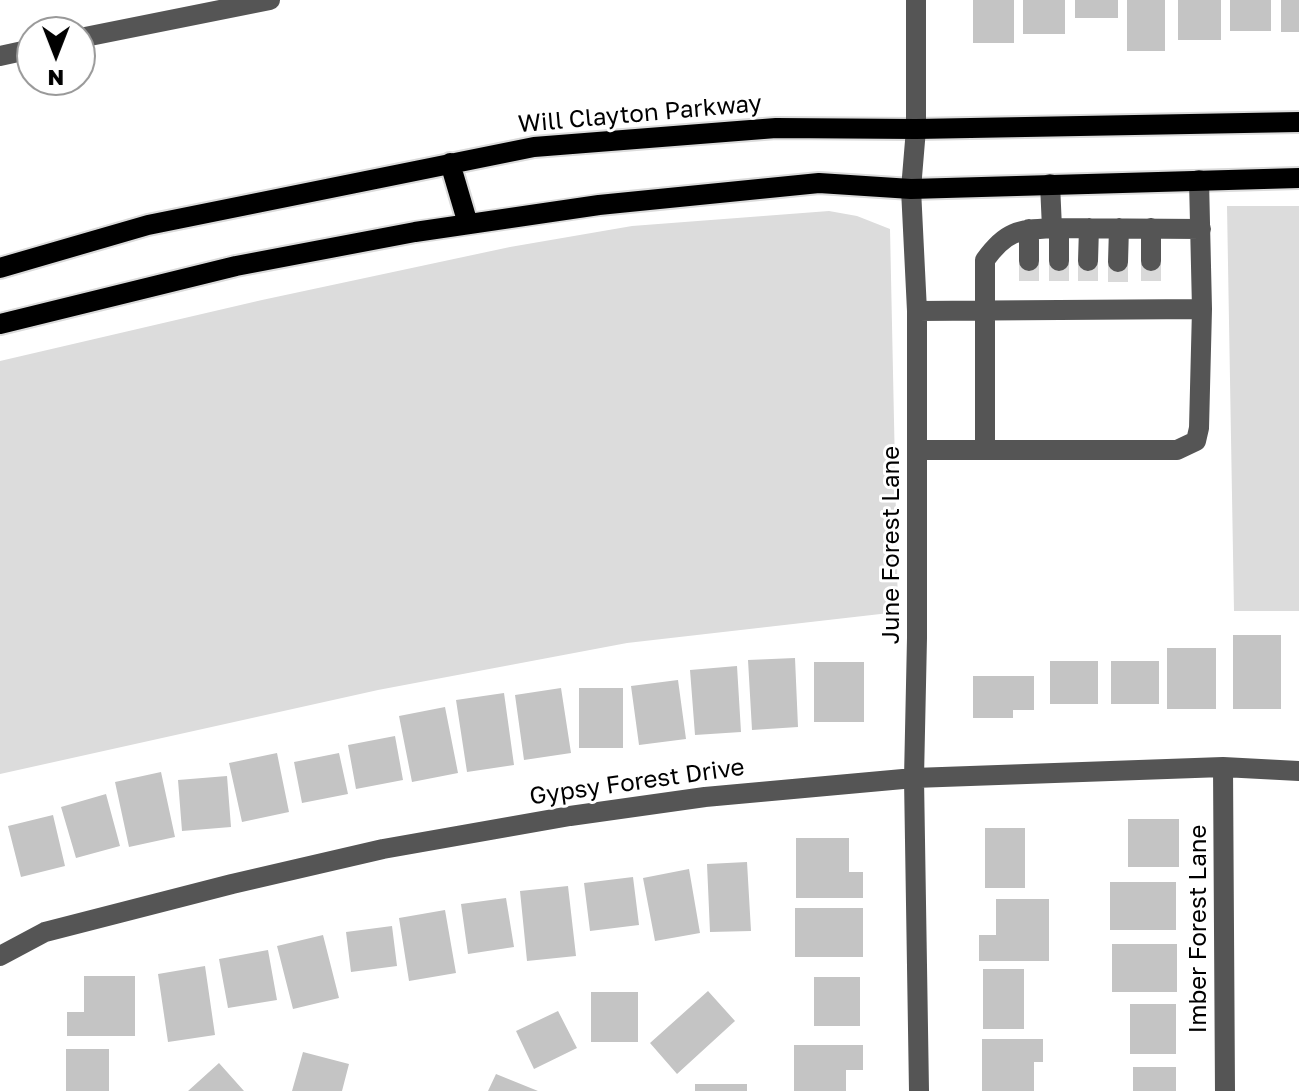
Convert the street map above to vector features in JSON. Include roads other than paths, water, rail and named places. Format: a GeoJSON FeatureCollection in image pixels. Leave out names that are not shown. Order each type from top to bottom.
{"type":"FeatureCollection","features":[{"type":"Feature","properties":{"kind":"main road","name":"Will Clayton Parkway"},"geometry":{"type":"LineString","coordinates":[[0,268],[148,225],[534,147],[776,128],[916,129],[1299,122]]}},
{"type":"Feature","properties":{"kind":"main road"},"geometry":{"type":"LineString","coordinates":[[450,163],[468,224]]}},
{"type":"Feature","properties":{"kind":"main road"},"geometry":{"type":"LineString","coordinates":[[0,324],[236,266],[468,224],[599,205],[819,183],[911,189],[1299,178]]}},
{"type":"Feature","properties":{"kind":"street"},"geometry":{"type":"LineString","coordinates":[[96,35],[270,0]]}},
{"type":"Feature","properties":{"kind":"street","name":"June Forest Lane"},"geometry":{"type":"LineString","coordinates":[[916,0],[916,129],[911,189],[917,311],[914,778],[919,1091]]}},
{"type":"Feature","properties":{"kind":"street"},"geometry":{"type":"LineString","coordinates":[[917,450],[1177,450],[1196,441],[1199,428],[1202,309],[1199,180]]}},
{"type":"Feature","properties":{"kind":"street"},"geometry":{"type":"LineString","coordinates":[[1050,184],[1059,261]]}},
{"type":"Feature","properties":{"kind":"street"},"geometry":{"type":"LineString","coordinates":[[1088,261],[1089,228]]}},
{"type":"Feature","properties":{"kind":"street"},"geometry":{"type":"LineString","coordinates":[[1118,262],[1119,228]]}},
{"type":"Feature","properties":{"kind":"street"},"geometry":{"type":"LineString","coordinates":[[1151,228],[1151,261]]}},
{"type":"Feature","properties":{"kind":"street"},"geometry":{"type":"LineString","coordinates":[[985,448],[985,260],[1000,240],[1022,229],[1201,229]]}},
{"type":"Feature","properties":{"kind":"street"},"geometry":{"type":"LineString","coordinates":[[1029,229],[1029,261]]}},
{"type":"Feature","properties":{"kind":"street"},"geometry":{"type":"LineString","coordinates":[[1059,287],[1059,309]]}},
{"type":"Feature","properties":{"kind":"street"},"geometry":{"type":"LineString","coordinates":[[1087,309],[1088,287]]}},
{"type":"Feature","properties":{"kind":"street"},"geometry":{"type":"LineString","coordinates":[[1150,309],[1151,287]]}},
{"type":"Feature","properties":{"kind":"street"},"geometry":{"type":"LineString","coordinates":[[917,311],[985,309],[1028,298],[1059,309],[1087,309],[1117,298],[1150,309],[1202,309]]}},
{"type":"Feature","properties":{"kind":"street","name":"Gypsy Forest Drive"},"geometry":{"type":"LineString","coordinates":[[0,956],[45,932],[232,884],[383,849],[570,816],[690,799],[914,778],[1223,767],[1299,771]]}},
{"type":"Feature","properties":{"kind":"street","name":"Imber Forest Lane"},"geometry":{"type":"LineString","coordinates":[[1223,767],[1225,1091]]}},
{"type":"Feature","properties":{"kind":"tunnel"},"geometry":{"type":"LineString","coordinates":[[1029,261],[1029,288]]}},
{"type":"Feature","properties":{"kind":"tunnel"},"geometry":{"type":"LineString","coordinates":[[1059,261],[1059,287]]}},
{"type":"Feature","properties":{"kind":"tunnel"},"geometry":{"type":"LineString","coordinates":[[1088,261],[1088,287]]}},
{"type":"Feature","properties":{"kind":"tunnel"},"geometry":{"type":"LineString","coordinates":[[1151,261],[1151,287]]}},
{"type":"Feature","properties":{"kind":"tunnel"},"geometry":{"type":"LineString","coordinates":[[1118,262],[1118,288]]}}]}
